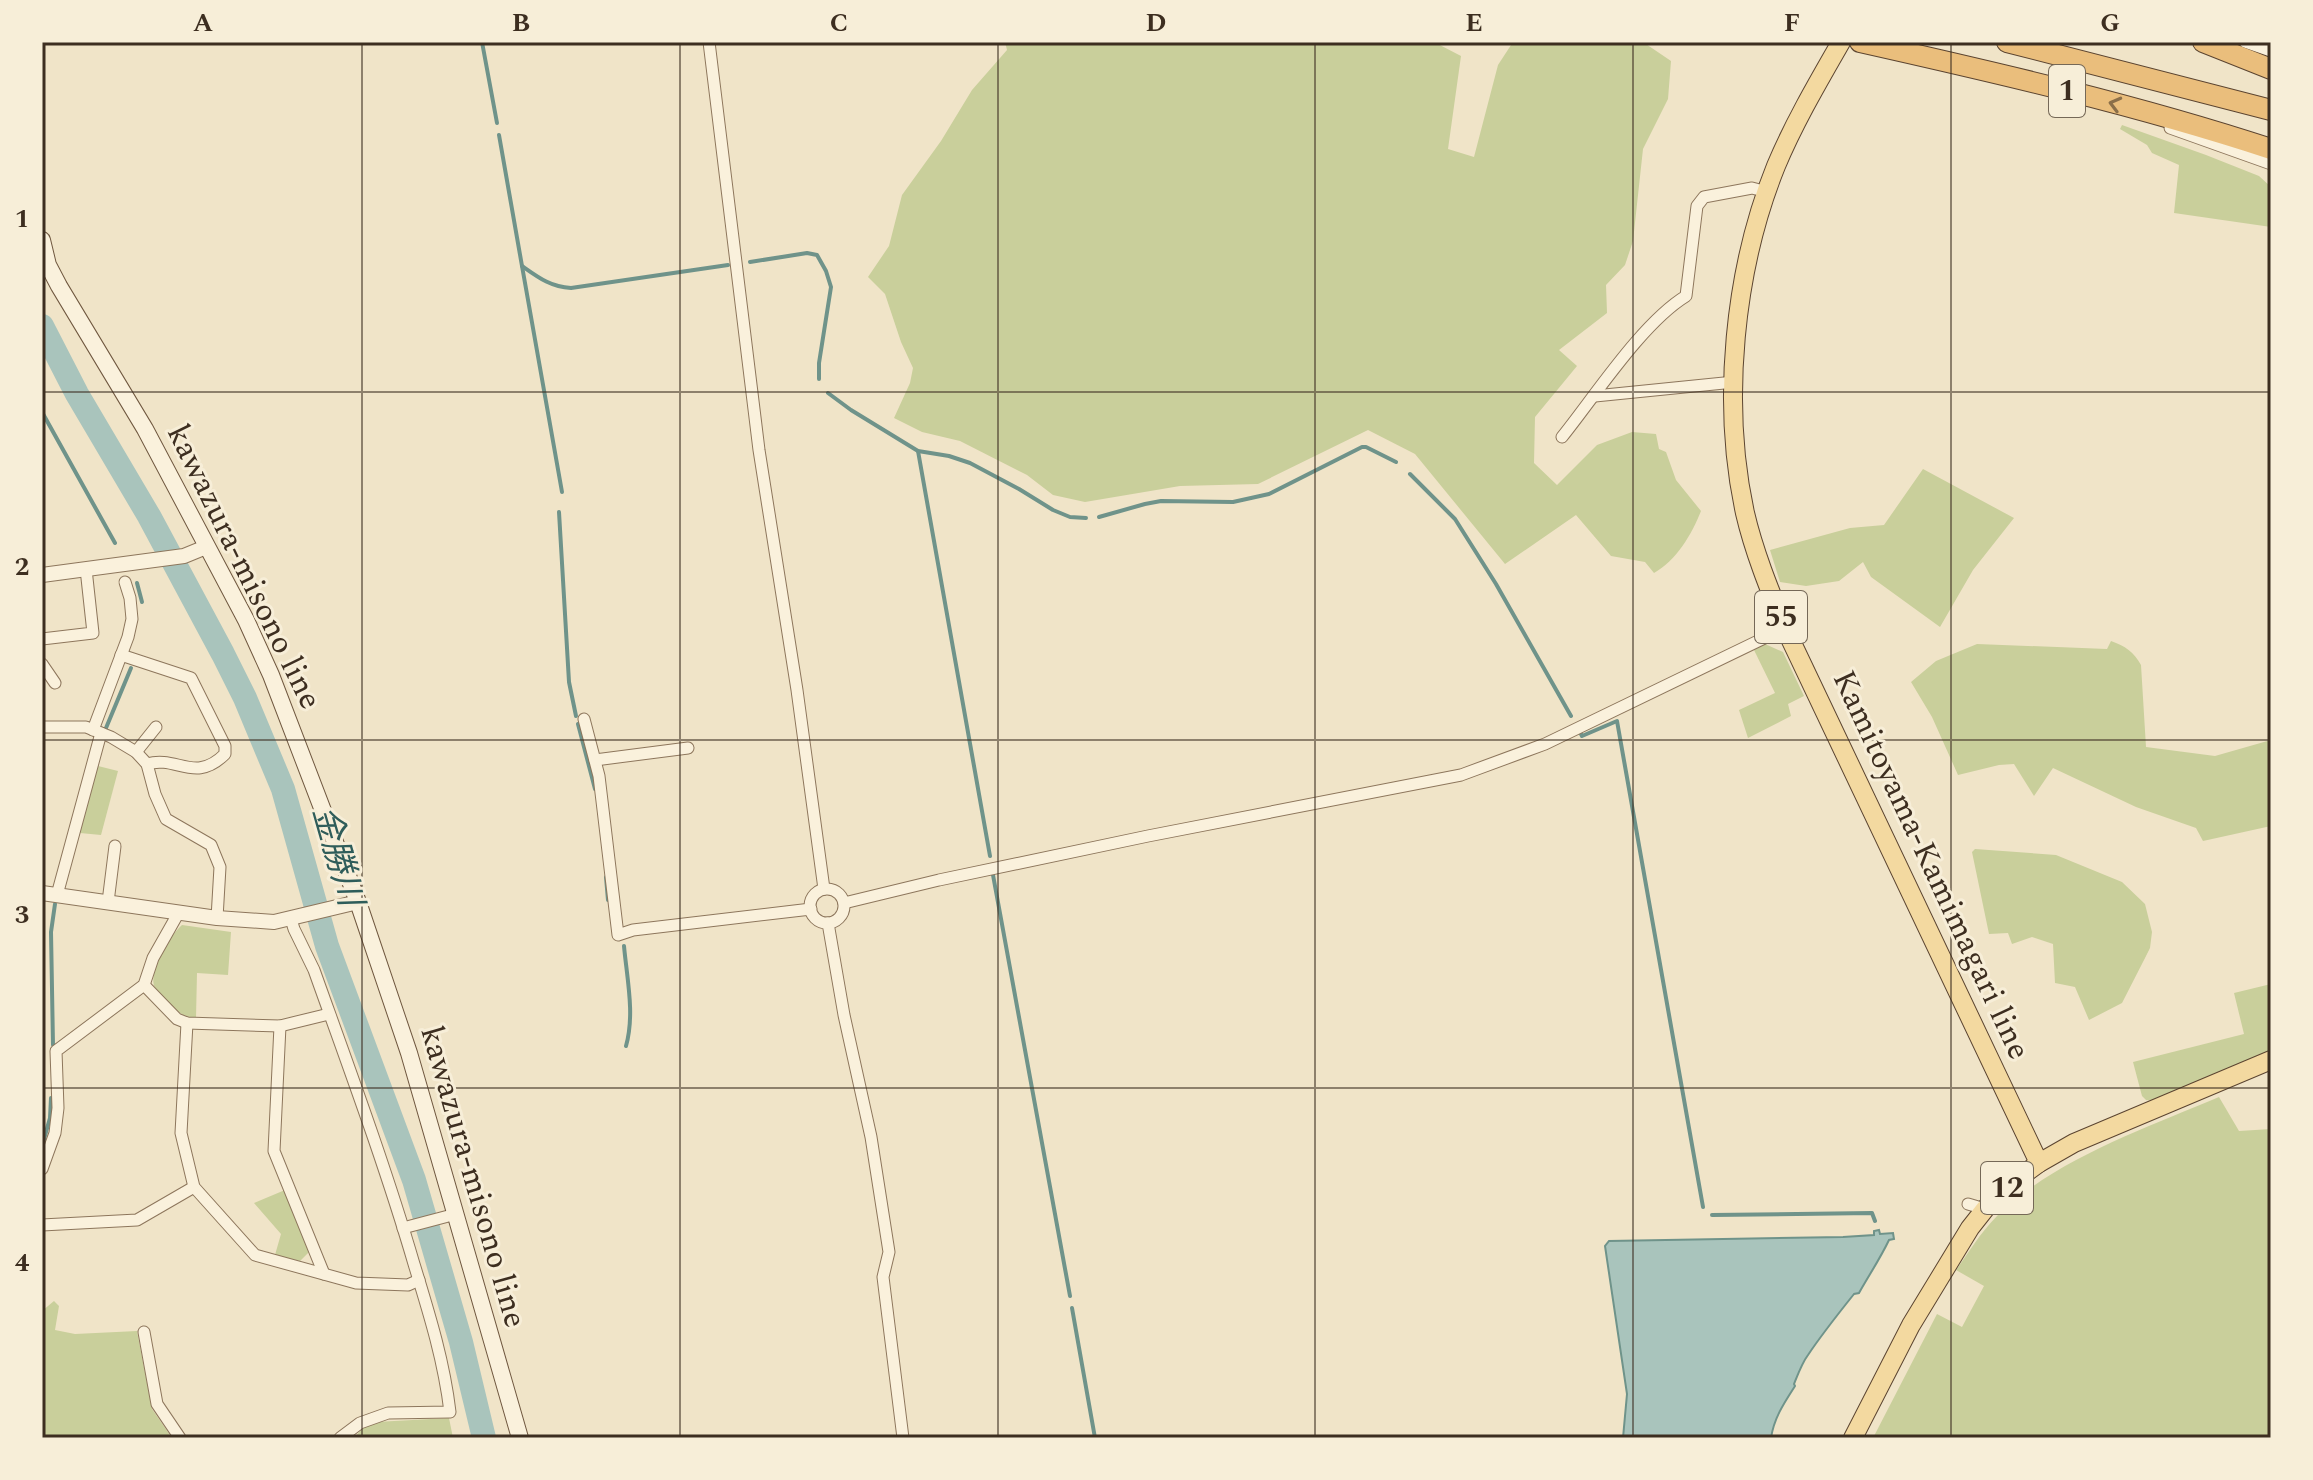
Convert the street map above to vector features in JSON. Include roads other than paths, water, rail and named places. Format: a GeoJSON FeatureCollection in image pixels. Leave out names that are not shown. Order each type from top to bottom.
{"type":"FeatureCollection","features":[{"type":"Feature","properties":{"kind":"highway","name":"1"},"geometry":{"type":"LineString","coordinates":[[1860,42],[1992,72],[2212,129],[2271,149]]}},
{"type":"Feature","properties":{"kind":"highway","name":"1"},"geometry":{"type":"LineString","coordinates":[[2007,42],[2271,110]]}},
{"type":"Feature","properties":{"kind":"highway"},"geometry":{"type":"LineString","coordinates":[[2203,42],[2271,69]]}},
{"type":"Feature","properties":{"kind":"main road","name":"Kamitoyama-Kamimagari line"},"geometry":{"type":"LineString","coordinates":[[1841,42],[1793,130],[1767,192],[1738,301],[1735,441],[1745,513],[1785,628],[2039,1163]]}},
{"type":"Feature","properties":{"kind":"main road","name":"kawazura-misono line"},"geometry":{"type":"LineString","coordinates":[[42,240],[48,265],[59,286],[145,429],[202,549],[246,620],[271,675],[358,902],[409,1053],[520,1438]]}},
{"type":"Feature","properties":{"kind":"main road","name":"12"},"geometry":{"type":"LineString","coordinates":[[1853,1438],[1911,1325],[1970,1228],[1977,1207],[2039,1163],[2074,1143],[2271,1060]]}},
{"type":"Feature","properties":{"kind":"street"},"geometry":{"type":"LineString","coordinates":[[709,42],[759,450],[797,690],[824,889]]}},
{"type":"Feature","properties":{"kind":"street"},"geometry":{"type":"LineString","coordinates":[[2245,42],[2271,51]]}},
{"type":"Feature","properties":{"kind":"street"},"geometry":{"type":"LineString","coordinates":[[2146,112],[2165,126],[2271,164]]}},
{"type":"Feature","properties":{"kind":"street"},"geometry":{"type":"LineString","coordinates":[[1562,437],[1635,344],[1675,303],[1686,296],[1697,206],[1704,197],[1752,188],[1767,192]]}},
{"type":"Feature","properties":{"kind":"street"},"geometry":{"type":"LineString","coordinates":[[1595,396],[1734,382]]}},
{"type":"Feature","properties":{"kind":"street"},"geometry":{"type":"LineString","coordinates":[[42,575],[184,556],[202,549]]}},
{"type":"Feature","properties":{"kind":"street"},"geometry":{"type":"LineString","coordinates":[[42,639],[93,633],[86,569]]}},
{"type":"Feature","properties":{"kind":"street"},"geometry":{"type":"LineString","coordinates":[[125,582],[132,619],[50,894],[217,918],[274,922],[358,902]]}},
{"type":"Feature","properties":{"kind":"street"},"geometry":{"type":"LineString","coordinates":[[844,903],[1118,842],[1461,775],[1545,744],[1785,628]]}},
{"type":"Feature","properties":{"kind":"street"},"geometry":{"type":"LineString","coordinates":[[121,655],[191,678],[225,746],[225,754],[218,761],[196,770],[158,761],[147,764]]}},
{"type":"Feature","properties":{"kind":"street"},"geometry":{"type":"LineString","coordinates":[[42,664],[55,683]]}},
{"type":"Feature","properties":{"kind":"street"},"geometry":{"type":"LineString","coordinates":[[584,719],[599,776],[618,935],[633,930],[811,909]]}},
{"type":"Feature","properties":{"kind":"street"},"geometry":{"type":"LineString","coordinates":[[42,727],[86,727],[136,752],[147,764],[166,819],[211,845],[220,867],[217,918]]}},
{"type":"Feature","properties":{"kind":"street"},"geometry":{"type":"LineString","coordinates":[[136,752],[156,727]]}},
{"type":"Feature","properties":{"kind":"street"},"geometry":{"type":"LineString","coordinates":[[595,760],[688,748]]}},
{"type":"Feature","properties":{"kind":"street"},"geometry":{"type":"LineString","coordinates":[[108,902],[115,846]]}},
{"type":"Feature","properties":{"kind":"street"},"geometry":{"type":"LineString","coordinates":[[824,889],[839,894],[844,903],[842,916],[828,923],[818,920],[811,909],[814,896],[824,889]]}},
{"type":"Feature","properties":{"kind":"street"},"geometry":{"type":"LineString","coordinates":[[42,1169],[55,1133],[58,1093],[56,1051],[144,985],[153,958],[179,912]]}},
{"type":"Feature","properties":{"kind":"street"},"geometry":{"type":"LineString","coordinates":[[295,918],[294,929],[314,970],[406,1227],[446,1380],[450,1412],[388,1413],[360,1423],[340,1438]]}},
{"type":"Feature","properties":{"kind":"street"},"geometry":{"type":"LineString","coordinates":[[828,923],[844,1015],[871,1137],[889,1252],[883,1277],[903,1438]]}},
{"type":"Feature","properties":{"kind":"street"},"geometry":{"type":"LineString","coordinates":[[144,985],[177,1019],[187,1023],[280,1026],[329,1014]]}},
{"type":"Feature","properties":{"kind":"street"},"geometry":{"type":"LineString","coordinates":[[187,1023],[181,1133],[194,1187],[255,1255],[356,1283],[408,1285],[419,1280]]}},
{"type":"Feature","properties":{"kind":"street"},"geometry":{"type":"LineString","coordinates":[[280,1026],[274,1151],[324,1274]]}},
{"type":"Feature","properties":{"kind":"street"},"geometry":{"type":"LineString","coordinates":[[42,1093],[58,1093]]}},
{"type":"Feature","properties":{"kind":"street"},"geometry":{"type":"LineString","coordinates":[[42,1225],[137,1220],[194,1187]]}},
{"type":"Feature","properties":{"kind":"street"},"geometry":{"type":"LineString","coordinates":[[406,1227],[453,1214]]}},
{"type":"Feature","properties":{"kind":"street"},"geometry":{"type":"LineString","coordinates":[[144,1332],[157,1404],[180,1438]]}},
{"type":"Feature","properties":{"kind":"water"},"geometry":{"type":"Polygon","coordinates":[[[1879,1230],[1880,1234],[1893,1233],[1894,1239],[1889,1240],[1859,1293],[1854,1294],[1806,1358],[1795,1386],[1777,1417],[1771,1438],[1623,1438],[1627,1394],[1605,1246],[1609,1241],[1843,1237],[1874,1235],[1874,1231],[1879,1230]]]}},
{"type":"Feature","properties":{"kind":"waterway"},"geometry":{"type":"LineString","coordinates":[[482,42],[497,123]]}},
{"type":"Feature","properties":{"kind":"waterway"},"geometry":{"type":"LineString","coordinates":[[499,135],[522,266],[540,278],[571,288],[728,265]]}},
{"type":"Feature","properties":{"kind":"waterway"},"geometry":{"type":"LineString","coordinates":[[750,262],[807,253],[817,255],[831,287],[819,379]]}},
{"type":"Feature","properties":{"kind":"waterway"},"geometry":{"type":"LineString","coordinates":[[522,266],[562,492]]}},
{"type":"Feature","properties":{"kind":"waterway","name":"金勝川"},"geometry":{"type":"LineString","coordinates":[[42,326],[223,654],[283,789],[327,946],[414,1180],[461,1342],[484,1438]]}},
{"type":"Feature","properties":{"kind":"waterway"},"geometry":{"type":"LineString","coordinates":[[828,393],[918,451],[970,463],[1053,510],[1070,517],[1086,518]]}},
{"type":"Feature","properties":{"kind":"waterway"},"geometry":{"type":"LineString","coordinates":[[42,412],[115,543]]}},
{"type":"Feature","properties":{"kind":"waterway"},"geometry":{"type":"LineString","coordinates":[[1099,517],[1161,501],[1233,502],[1269,494],[1362,447],[1396,462]]}},
{"type":"Feature","properties":{"kind":"waterway"},"geometry":{"type":"LineString","coordinates":[[918,451],[990,856]]}},
{"type":"Feature","properties":{"kind":"waterway"},"geometry":{"type":"LineString","coordinates":[[1410,474],[1455,519],[1571,716]]}},
{"type":"Feature","properties":{"kind":"waterway"},"geometry":{"type":"LineString","coordinates":[[559,512],[569,682],[576,716]]}},
{"type":"Feature","properties":{"kind":"waterway"},"geometry":{"type":"LineString","coordinates":[[137,583],[142,602]]}},
{"type":"Feature","properties":{"kind":"waterway"},"geometry":{"type":"LineString","coordinates":[[106,728],[131,668]]}},
{"type":"Feature","properties":{"kind":"waterway"},"geometry":{"type":"LineString","coordinates":[[1581,734],[1617,721],[1703,1207]]}},
{"type":"Feature","properties":{"kind":"waterway"},"geometry":{"type":"LineString","coordinates":[[578,724],[595,789]]}},
{"type":"Feature","properties":{"kind":"waterway"},"geometry":{"type":"LineString","coordinates":[[993,875],[1070,1296]]}},
{"type":"Feature","properties":{"kind":"waterway"},"geometry":{"type":"LineString","coordinates":[[606,877],[608,900]]}},
{"type":"Feature","properties":{"kind":"waterway"},"geometry":{"type":"LineString","coordinates":[[53,1045],[51,932],[55,904]]}},
{"type":"Feature","properties":{"kind":"waterway"},"geometry":{"type":"LineString","coordinates":[[624,946],[630,1009],[626,1046]]}},
{"type":"Feature","properties":{"kind":"waterway"},"geometry":{"type":"LineString","coordinates":[[42,1146],[50,1118],[51,1098]]}},
{"type":"Feature","properties":{"kind":"waterway"},"geometry":{"type":"LineString","coordinates":[[1712,1215],[1872,1213],[1875,1221]]}},
{"type":"Feature","properties":{"kind":"waterway"},"geometry":{"type":"LineString","coordinates":[[1072,1308],[1095,1438]]}}]}
